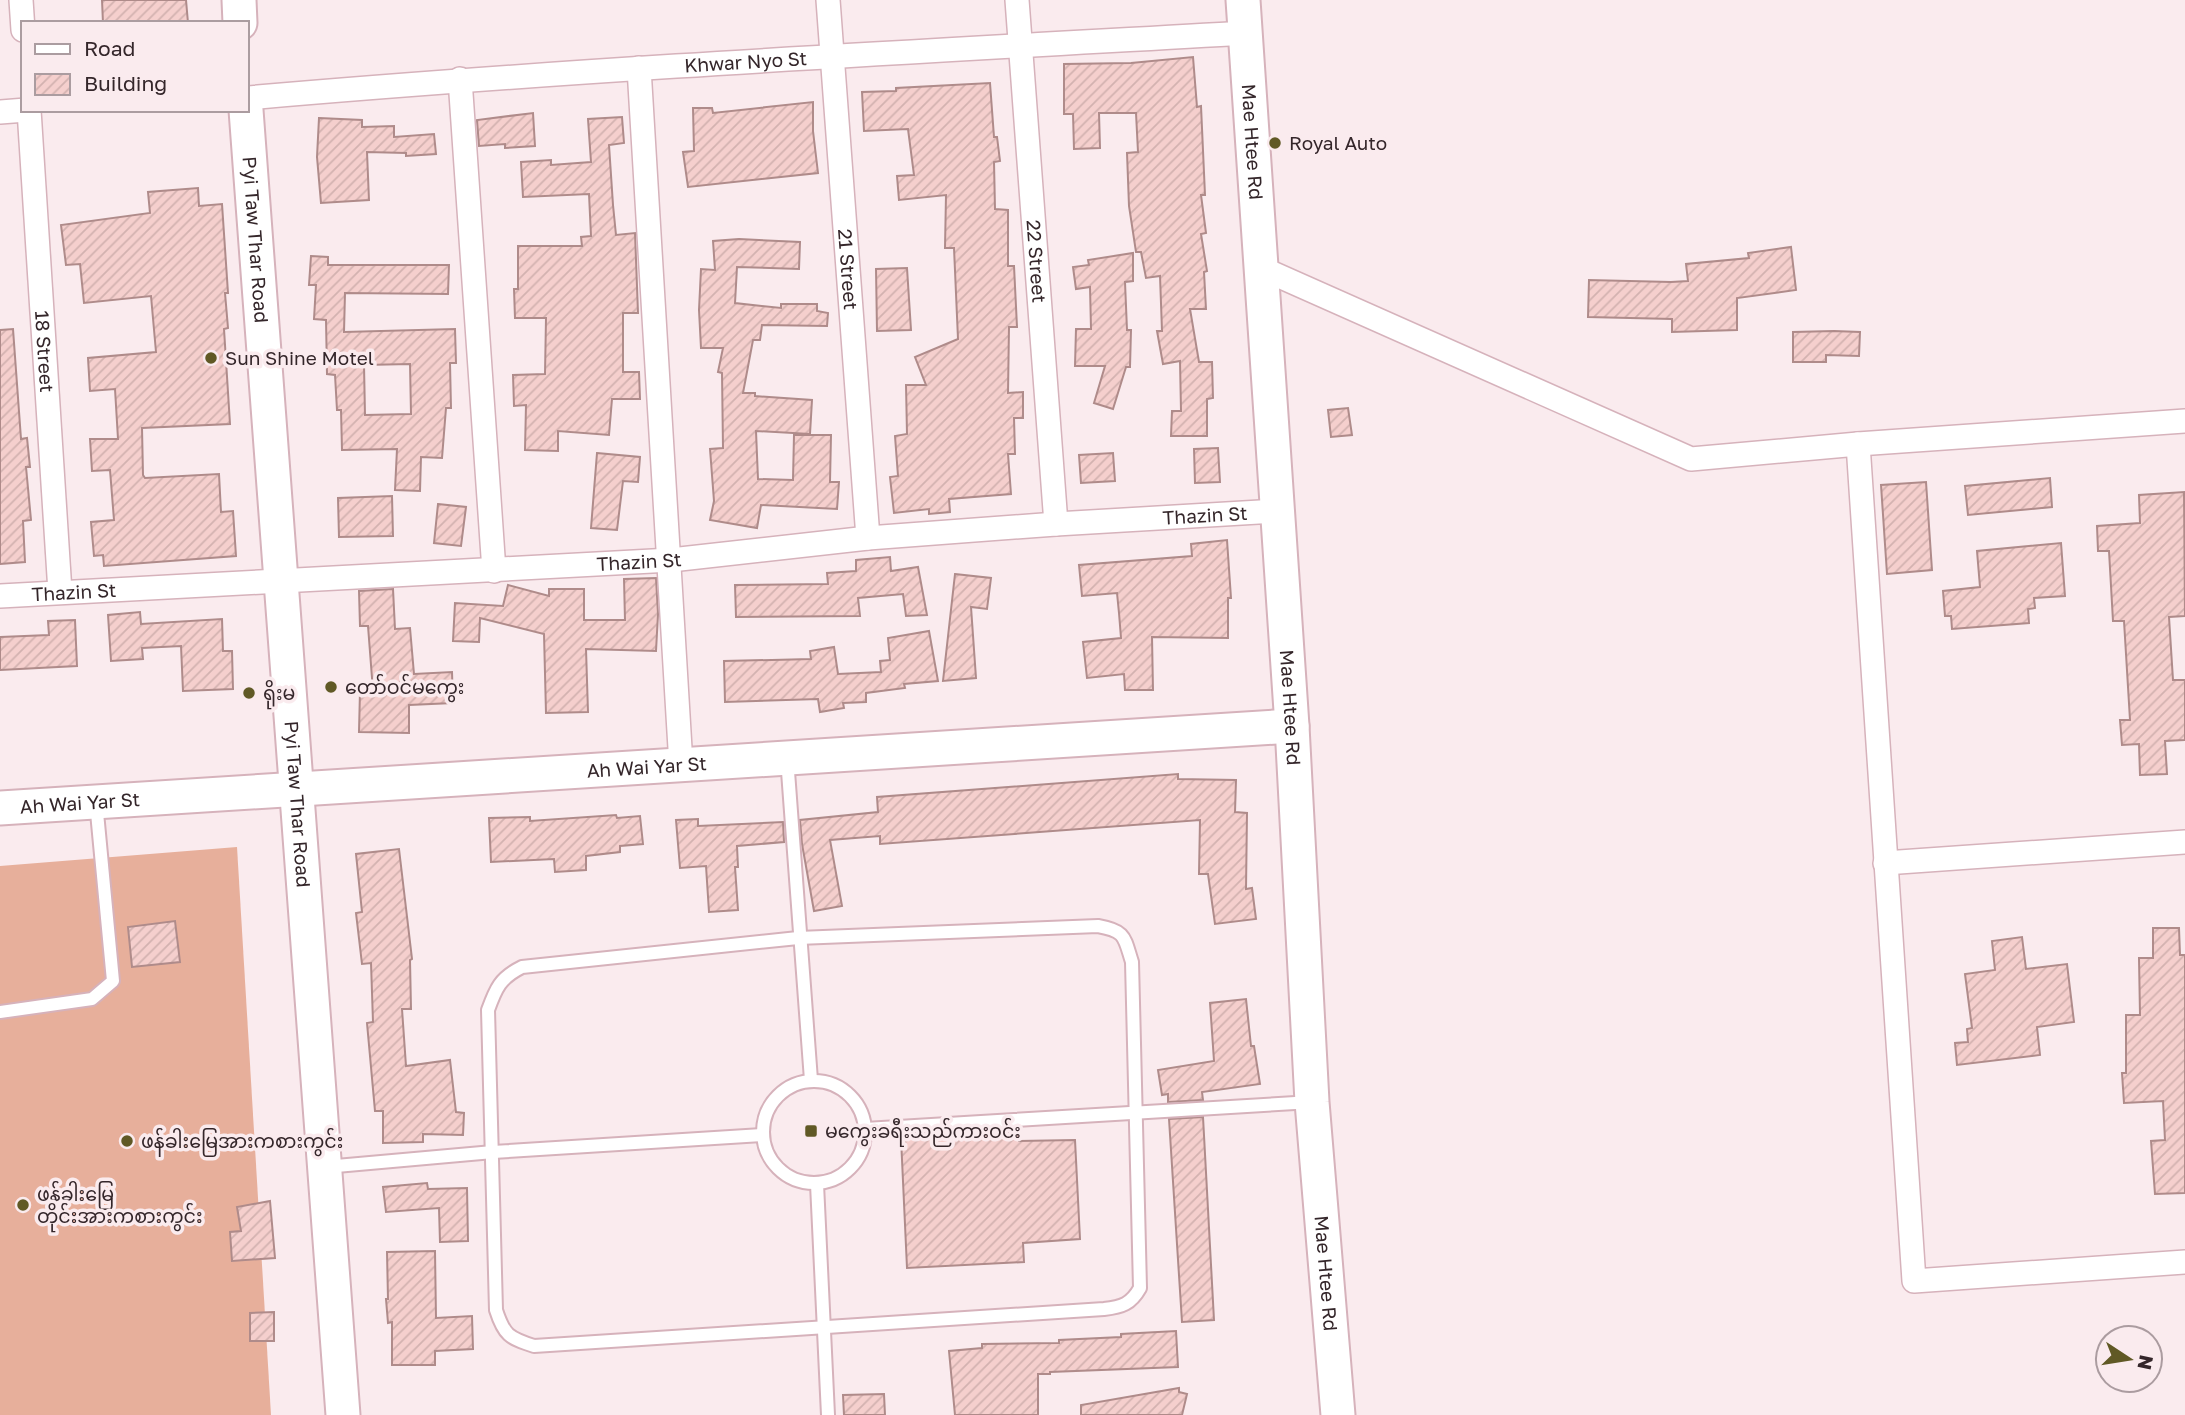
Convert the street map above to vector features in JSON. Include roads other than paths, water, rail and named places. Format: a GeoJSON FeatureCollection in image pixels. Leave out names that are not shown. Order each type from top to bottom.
{"type":"FeatureCollection","features":[{"type":"Feature","properties":{"kind":"street"},"geometry":{"type":"LineString","coordinates":[[21,0],[22,21]]}},
{"type":"Feature","properties":{"kind":"street"},"geometry":{"type":"LineString","coordinates":[[239,0],[240,21]]}},
{"type":"Feature","properties":{"kind":"street","name":"21 Street"},"geometry":{"type":"LineString","coordinates":[[828,0],[868,538]]}},
{"type":"Feature","properties":{"kind":"street","name":"22 Street"},"geometry":{"type":"LineString","coordinates":[[1017,0],[1056,524]]}},
{"type":"Feature","properties":{"kind":"street","name":"Mae Htee Rd"},"geometry":{"type":"LineString","coordinates":[[1244,0],[1292,726],[1312,1102],[1338,1415]]}},
{"type":"Feature","properties":{"kind":"street","name":"Khwar Nyo St"},"geometry":{"type":"LineString","coordinates":[[248,98],[460,79],[1246,33]]}},
{"type":"Feature","properties":{"kind":"street"},"geometry":{"type":"LineString","coordinates":[[639,68],[671,560],[681,765]]}},
{"type":"Feature","properties":{"kind":"street"},"geometry":{"type":"LineString","coordinates":[[460,79],[494,571]]}},
{"type":"Feature","properties":{"kind":"street"},"geometry":{"type":"LineString","coordinates":[[0,112],[21,110]]}},
{"type":"Feature","properties":{"kind":"street","name":"18 Street"},"geometry":{"type":"LineString","coordinates":[[27,112],[60,592]]}},
{"type":"Feature","properties":{"kind":"street","name":"Pyi Taw Thar Road"},"geometry":{"type":"LineString","coordinates":[[246,112],[343,1415]]}},
{"type":"Feature","properties":{"kind":"street"},"geometry":{"type":"LineString","coordinates":[[1261,268],[1691,459],[1858,444],[2185,421]]}},
{"type":"Feature","properties":{"kind":"street"},"geometry":{"type":"LineString","coordinates":[[1858,444],[1914,1281],[2185,1262]]}},
{"type":"Feature","properties":{"kind":"street","name":"Thazin St"},"geometry":{"type":"LineString","coordinates":[[0,596],[671,560],[868,538],[1278,512]]}},
{"type":"Feature","properties":{"kind":"street","name":"Ah Wai Yar St"},"geometry":{"type":"LineString","coordinates":[[0,808],[1292,726]]}},
{"type":"Feature","properties":{"kind":"street"},"geometry":{"type":"LineString","coordinates":[[1885,863],[2185,842]]}},
{"type":"Feature","properties":{"kind":"lane"},"geometry":{"type":"LineString","coordinates":[[787,758],[798,938],[811,1080]]}},
{"type":"Feature","properties":{"kind":"lane"},"geometry":{"type":"LineString","coordinates":[[0,1012],[92,999],[113,981],[96,802]]}},
{"type":"Feature","properties":{"kind":"lane"},"geometry":{"type":"LineString","coordinates":[[1098,926],[1115,929],[1124,938],[1132,962],[1136,1114],[1140,1288],[1133,1300],[1122,1307],[534,1346],[513,1339],[502,1328],[496,1310],[488,1010],[495,990],[507,975],[522,967],[798,938],[1098,926]]}},
{"type":"Feature","properties":{"kind":"lane"},"geometry":{"type":"LineString","coordinates":[[811,1080],[824,1081],[848,1093],[863,1116],[865,1129],[864,1143],[852,1166],[842,1175],[817,1184],[791,1179],[780,1171],[771,1161],[762,1135],[763,1122],[775,1098],[785,1089],[811,1080]]}},
{"type":"Feature","properties":{"kind":"lane"},"geometry":{"type":"LineString","coordinates":[[865,1129],[1312,1102]]}},
{"type":"Feature","properties":{"kind":"lane"},"geometry":{"type":"LineString","coordinates":[[325,1167],[493,1152],[762,1135]]}},
{"type":"Feature","properties":{"kind":"lane"},"geometry":{"type":"LineString","coordinates":[[817,1184],[828,1415]]}},
{"type":"Feature","properties":{"kind":"place","name":"Royal Auto"},"geometry":{"type":"Point","coordinates":[1275,143]}},
{"type":"Feature","properties":{"kind":"place","name":"Sun Shine Motel"},"geometry":{"type":"Point","coordinates":[211,358]}},
{"type":"Feature","properties":{"kind":"place","name":"တော်ဝင်မကွေး"},"geometry":{"type":"Point","coordinates":[331,687]}},
{"type":"Feature","properties":{"kind":"place","name":"ရိုးမ"},"geometry":{"type":"Point","coordinates":[249,693]}},
{"type":"Feature","properties":{"kind":"place","name":"မကွေးခရီးသည်ကားဝင်း"},"geometry":{"type":"Point","coordinates":[811,1131]}},
{"type":"Feature","properties":{"kind":"place","name":"ဖန်ခါးမြေအားကစားကွင်း"},"geometry":{"type":"Point","coordinates":[127,1141]}},
{"type":"Feature","properties":{"kind":"place","name":"ဖန်ခါးမြေ တိုင်းအားကစားကွင်း"},"geometry":{"type":"Point","coordinates":[23,1205]}}]}
